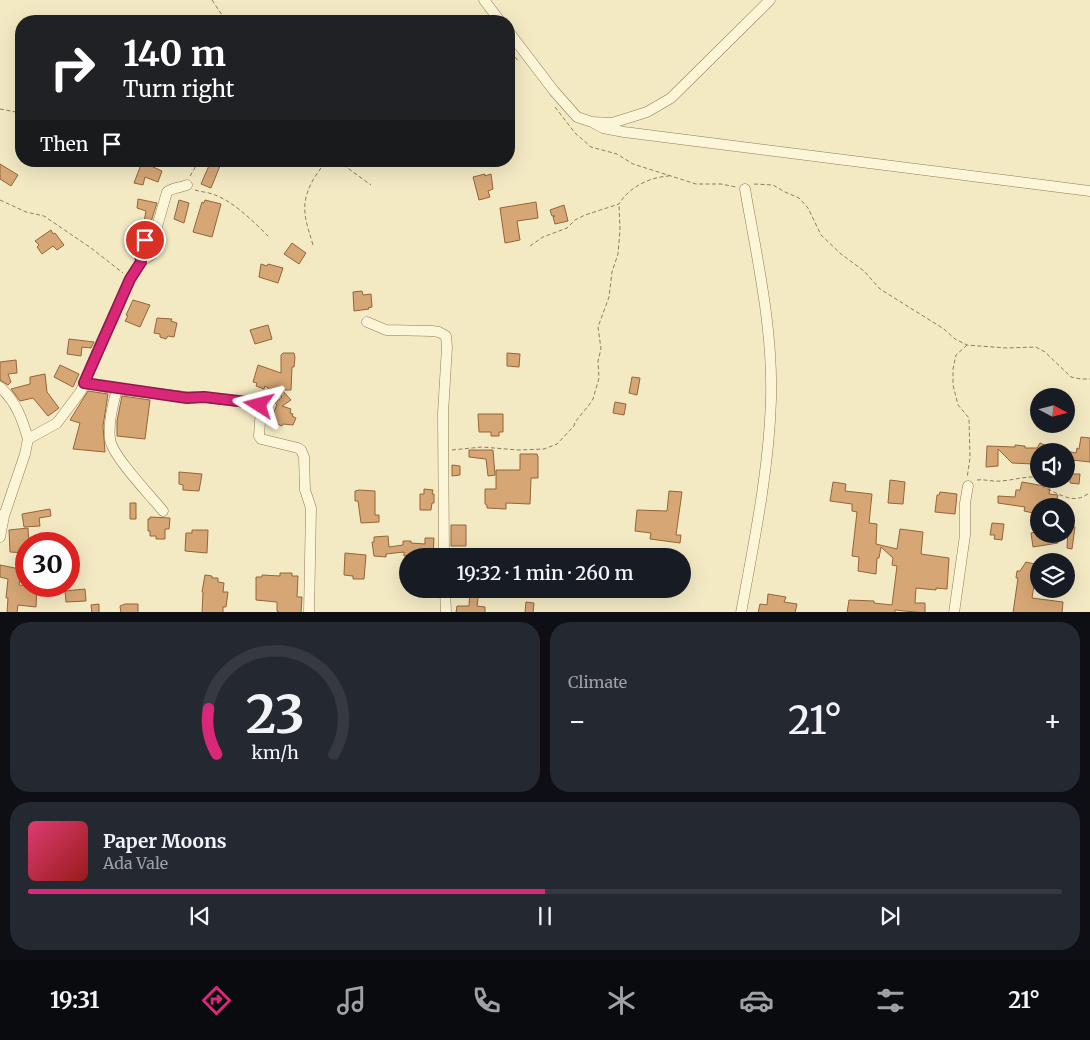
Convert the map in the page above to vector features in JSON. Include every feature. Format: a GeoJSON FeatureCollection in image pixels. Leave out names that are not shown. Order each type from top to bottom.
{"type":"FeatureCollection","features":[{"type":"Feature","properties":{"kind":"street"},"geometry":{"type":"LineString","coordinates":[[484,0],[495,15]]}},
{"type":"Feature","properties":{"kind":"street"},"geometry":{"type":"LineString","coordinates":[[592,122],[612,122],[647,112],[671,98],[770,0]]}},
{"type":"Feature","properties":{"kind":"street"},"geometry":{"type":"LineString","coordinates":[[515,40],[576,117],[603,128],[1090,191]]}},
{"type":"Feature","properties":{"kind":"street"},"geometry":{"type":"LineString","coordinates":[[28,439],[57,422],[82,391],[130,279],[141,262],[141,246],[147,238],[154,238],[167,192],[172,188],[180,188],[187,185]]}},
{"type":"Feature","properties":{"kind":"street"},"geometry":{"type":"LineString","coordinates":[[742,612],[766,461],[771,398],[770,343],[745,188]]}},
{"type":"Feature","properties":{"kind":"street"},"geometry":{"type":"LineString","coordinates":[[367,322],[386,330],[432,331],[440,332],[446,336],[444,548]]}},
{"type":"Feature","properties":{"kind":"street"},"geometry":{"type":"LineString","coordinates":[[84,383],[187,398],[204,397],[256,403],[261,408],[259,436],[261,439],[301,450],[304,457],[305,493],[311,508],[309,612]]}},
{"type":"Feature","properties":{"kind":"street"},"geometry":{"type":"LineString","coordinates":[[0,387],[11,397],[17,408],[28,439],[25,454],[2,515],[0,537]]}},
{"type":"Feature","properties":{"kind":"street"},"geometry":{"type":"LineString","coordinates":[[117,389],[112,413],[110,440],[115,452],[163,510]]}},
{"type":"Feature","properties":{"kind":"street"},"geometry":{"type":"LineString","coordinates":[[954,612],[965,535],[965,503],[968,486]]}},
{"type":"Feature","properties":{"kind":"street"},"geometry":{"type":"LineString","coordinates":[[445,598],[446,612]]}},
{"type":"Feature","properties":{"kind":"path"},"geometry":{"type":"LineString","coordinates":[[212,0],[222,15]]}},
{"type":"Feature","properties":{"kind":"path"},"geometry":{"type":"LineString","coordinates":[[554,106],[575,133],[591,147],[617,154],[633,164],[696,184],[721,184],[745,188],[752,184],[773,185],[799,198],[808,208],[821,235],[840,254],[864,271],[871,281],[895,299],[930,320],[955,339],[968,345],[993,348],[1036,347],[1045,352],[1071,377],[1082,380],[1090,379]]}},
{"type":"Feature","properties":{"kind":"path"},"geometry":{"type":"LineString","coordinates":[[0,109],[15,112]]}},
{"type":"Feature","properties":{"kind":"path"},"geometry":{"type":"LineString","coordinates":[[195,167],[187,185],[197,191],[216,195],[228,202],[250,218],[269,237]]}},
{"type":"Feature","properties":{"kind":"path"},"geometry":{"type":"LineString","coordinates":[[313,245],[305,218],[304,204],[308,188],[320,167]]}},
{"type":"Feature","properties":{"kind":"path"},"geometry":{"type":"LineString","coordinates":[[346,167],[371,185]]}},
{"type":"Feature","properties":{"kind":"path"},"geometry":{"type":"LineString","coordinates":[[444,451],[482,447],[518,450],[544,449],[557,444],[574,426],[593,399],[599,378],[598,361],[601,349],[598,327],[609,297],[612,272],[618,254],[620,230],[619,204],[623,198],[642,184],[657,177],[670,176]]}},
{"type":"Feature","properties":{"kind":"path"},"geometry":{"type":"LineString","coordinates":[[0,200],[26,212],[44,216],[91,248],[130,279]]}},
{"type":"Feature","properties":{"kind":"path"},"geometry":{"type":"LineString","coordinates":[[530,246],[543,237],[568,228],[575,220],[585,215],[619,204]]}},
{"type":"Feature","properties":{"kind":"path"},"geometry":{"type":"LineString","coordinates":[[968,345],[956,355],[953,369],[953,386],[958,405],[969,418],[970,458],[968,486]]}},
{"type":"Feature","properties":{"kind":"path"},"geometry":{"type":"LineString","coordinates":[[968,486],[975,480],[984,479],[999,482],[1030,477]]}},
{"type":"Feature","properties":{"kind":"path"},"geometry":{"type":"LineString","coordinates":[[1046,488],[1066,498],[1078,499],[1090,493]]}},
{"type":"Feature","properties":{"kind":"building"},"geometry":{"type":"Polygon","coordinates":[[[0,164],[18,175],[11,186],[0,179],[0,164]]]}},
{"type":"Feature","properties":{"kind":"building"},"geometry":{"type":"Polygon","coordinates":[[[140,167],[153,167],[162,171],[158,182],[145,177],[143,185],[134,183],[140,167]]]}},
{"type":"Feature","properties":{"kind":"building"},"geometry":{"type":"Polygon","coordinates":[[[208,167],[220,167],[211,188],[201,184],[208,167]]]}},
{"type":"Feature","properties":{"kind":"building"},"geometry":{"type":"Polygon","coordinates":[[[485,174],[485,176],[491,174],[493,189],[488,191],[490,197],[479,200],[473,177],[485,174]]]}},
{"type":"Feature","properties":{"kind":"building"},"geometry":{"type":"Polygon","coordinates":[[[138,199],[157,203],[149,228],[143,227],[146,211],[137,208],[138,199]]]}},
{"type":"Feature","properties":{"kind":"building"},"geometry":{"type":"Polygon","coordinates":[[[179,200],[189,203],[184,223],[174,219],[179,200]]]}},
{"type":"Feature","properties":{"kind":"building"},"geometry":{"type":"Polygon","coordinates":[[[205,200],[221,204],[212,237],[193,232],[202,202],[204,203],[205,200]]]}},
{"type":"Feature","properties":{"kind":"building"},"geometry":{"type":"Polygon","coordinates":[[[536,202],[538,218],[517,221],[520,240],[505,243],[500,208],[536,202]]]}},
{"type":"Feature","properties":{"kind":"building"},"geometry":{"type":"Polygon","coordinates":[[[564,205],[568,221],[555,224],[553,217],[555,216],[552,216],[550,210],[564,205]]]}},
{"type":"Feature","properties":{"kind":"building"},"geometry":{"type":"Polygon","coordinates":[[[51,230],[64,245],[57,250],[53,246],[42,254],[37,247],[39,245],[35,241],[51,230]]]}},
{"type":"Feature","properties":{"kind":"building"},"geometry":{"type":"Polygon","coordinates":[[[292,243],[306,253],[299,264],[284,254],[292,243]]]}},
{"type":"Feature","properties":{"kind":"building"},"geometry":{"type":"Polygon","coordinates":[[[261,264],[283,268],[278,283],[259,277],[261,264]]]}},
{"type":"Feature","properties":{"kind":"building"},"geometry":{"type":"Polygon","coordinates":[[[362,291],[363,295],[371,294],[372,307],[354,311],[353,292],[362,291]]]}},
{"type":"Feature","properties":{"kind":"building"},"geometry":{"type":"Polygon","coordinates":[[[133,300],[150,305],[140,327],[125,321],[133,300]]]}},
{"type":"Feature","properties":{"kind":"building"},"geometry":{"type":"Polygon","coordinates":[[[157,318],[172,319],[171,321],[177,323],[174,337],[168,336],[166,339],[160,337],[160,334],[154,333],[157,318]]]}},
{"type":"Feature","properties":{"kind":"building"},"geometry":{"type":"Polygon","coordinates":[[[268,325],[272,339],[255,344],[250,330],[268,325]]]}},
{"type":"Feature","properties":{"kind":"building"},"geometry":{"type":"Polygon","coordinates":[[[69,339],[94,342],[91,348],[82,347],[81,356],[67,354],[69,339]]]}},
{"type":"Feature","properties":{"kind":"building"},"geometry":{"type":"Polygon","coordinates":[[[283,353],[294,353],[295,357],[294,367],[292,367],[291,390],[282,390],[291,400],[282,406],[291,409],[290,413],[296,418],[293,425],[283,424],[282,426],[270,421],[277,405],[275,403],[282,397],[265,386],[264,389],[256,386],[257,383],[253,382],[258,365],[281,373],[281,355],[283,353]]]}},
{"type":"Feature","properties":{"kind":"building"},"geometry":{"type":"Polygon","coordinates":[[[507,353],[520,354],[519,367],[507,366],[507,353]]]}},
{"type":"Feature","properties":{"kind":"building"},"geometry":{"type":"Polygon","coordinates":[[[16,360],[17,373],[8,374],[11,382],[8,385],[0,380],[0,362],[16,360]]]}},
{"type":"Feature","properties":{"kind":"building"},"geometry":{"type":"Polygon","coordinates":[[[60,365],[79,374],[73,387],[54,377],[60,365]]]}},
{"type":"Feature","properties":{"kind":"building"},"geometry":{"type":"Polygon","coordinates":[[[45,374],[47,392],[59,408],[48,416],[33,398],[20,401],[11,389],[30,384],[30,377],[45,374]]]}},
{"type":"Feature","properties":{"kind":"building"},"geometry":{"type":"Polygon","coordinates":[[[632,377],[640,378],[637,395],[629,393],[632,377]]]}},
{"type":"Feature","properties":{"kind":"building"},"geometry":{"type":"Polygon","coordinates":[[[88,391],[108,394],[103,426],[105,452],[73,449],[80,423],[70,420],[88,391]]]}},
{"type":"Feature","properties":{"kind":"building"},"geometry":{"type":"Polygon","coordinates":[[[122,396],[150,400],[145,439],[117,436],[117,421],[122,396]]]}},
{"type":"Feature","properties":{"kind":"building"},"geometry":{"type":"Polygon","coordinates":[[[615,402],[626,404],[624,415],[613,413],[615,402]]]}},
{"type":"Feature","properties":{"kind":"building"},"geometry":{"type":"Polygon","coordinates":[[[478,414],[503,414],[503,432],[499,432],[499,436],[491,436],[491,432],[479,432],[478,414]]]}},
{"type":"Feature","properties":{"kind":"building"},"geometry":{"type":"Polygon","coordinates":[[[1081,437],[1090,438],[1090,462],[1075,460],[1075,453],[1077,448],[1079,449],[1081,437]]]}},
{"type":"Feature","properties":{"kind":"building"},"geometry":{"type":"Polygon","coordinates":[[[1015,445],[1025,446],[1025,448],[1030,448],[1030,464],[1012,463],[998,449],[998,466],[986,467],[987,446],[1015,447],[1015,445]]]}},
{"type":"Feature","properties":{"kind":"building"},"geometry":{"type":"Polygon","coordinates":[[[469,450],[493,450],[495,475],[488,476],[486,459],[469,457],[469,450]]]}},
{"type":"Feature","properties":{"kind":"building"},"geometry":{"type":"Polygon","coordinates":[[[520,454],[537,454],[538,457],[538,478],[531,478],[530,504],[506,503],[506,509],[487,508],[485,504],[485,489],[496,489],[496,470],[520,470],[520,454]]]}},
{"type":"Feature","properties":{"kind":"building"},"geometry":{"type":"Polygon","coordinates":[[[452,465],[460,466],[460,475],[452,476],[452,465]]]}},
{"type":"Feature","properties":{"kind":"building"},"geometry":{"type":"Polygon","coordinates":[[[179,472],[202,474],[199,491],[183,490],[183,485],[179,484],[179,472]]]}},
{"type":"Feature","properties":{"kind":"building"},"geometry":{"type":"Polygon","coordinates":[[[1075,474],[1080,474],[1079,484],[1075,484],[1075,474]]]}},
{"type":"Feature","properties":{"kind":"building"},"geometry":{"type":"Polygon","coordinates":[[[890,480],[905,482],[903,504],[888,503],[890,480]]]}},
{"type":"Feature","properties":{"kind":"building"},"geometry":{"type":"Polygon","coordinates":[[[833,482],[846,484],[845,491],[872,494],[869,523],[877,524],[876,544],[897,549],[900,529],[923,532],[921,554],[949,558],[947,589],[916,588],[915,603],[925,603],[925,612],[895,610],[895,612],[847,612],[849,600],[874,601],[874,603],[892,605],[897,566],[892,565],[893,558],[881,547],[879,558],[877,558],[876,574],[858,571],[859,557],[852,556],[857,512],[852,511],[852,504],[830,501],[833,482]]]}},
{"type":"Feature","properties":{"kind":"building"},"geometry":{"type":"Polygon","coordinates":[[[1022,482],[1030,483],[1030,488],[1050,488],[1049,494],[1058,495],[1057,498],[1030,498],[1030,512],[1024,511],[1025,507],[998,503],[998,496],[1015,497],[1016,490],[1020,490],[1022,482]]]}},
{"type":"Feature","properties":{"kind":"building"},"geometry":{"type":"Polygon","coordinates":[[[424,489],[433,490],[434,503],[432,503],[431,510],[420,510],[420,494],[424,494],[424,489]]]}},
{"type":"Feature","properties":{"kind":"building"},"geometry":{"type":"Polygon","coordinates":[[[355,491],[375,491],[375,515],[379,515],[379,522],[361,523],[358,501],[355,501],[355,491]]]}},
{"type":"Feature","properties":{"kind":"building"},"geometry":{"type":"Polygon","coordinates":[[[669,491],[682,492],[676,535],[681,535],[680,543],[650,539],[651,533],[635,531],[637,510],[667,511],[669,491]]]}},
{"type":"Feature","properties":{"kind":"building"},"geometry":{"type":"Polygon","coordinates":[[[940,492],[957,494],[955,514],[935,512],[937,495],[940,492]]]}},
{"type":"Feature","properties":{"kind":"building"},"geometry":{"type":"Polygon","coordinates":[[[130,503],[136,503],[136,519],[130,519],[130,503]]]}},
{"type":"Feature","properties":{"kind":"building"},"geometry":{"type":"Polygon","coordinates":[[[50,509],[51,516],[39,518],[40,526],[24,527],[22,514],[50,509]]]}},
{"type":"Feature","properties":{"kind":"building"},"geometry":{"type":"Polygon","coordinates":[[[150,517],[170,518],[169,529],[165,529],[165,539],[156,539],[156,536],[150,536],[148,519],[150,517]]]}},
{"type":"Feature","properties":{"kind":"building"},"geometry":{"type":"Polygon","coordinates":[[[992,523],[1004,524],[1002,540],[994,539],[995,535],[990,535],[992,523]]]}},
{"type":"Feature","properties":{"kind":"building"},"geometry":{"type":"Polygon","coordinates":[[[451,525],[466,525],[466,546],[451,546],[451,525]]]}},
{"type":"Feature","properties":{"kind":"building"},"geometry":{"type":"Polygon","coordinates":[[[28,528],[28,532],[15,532],[15,552],[10,552],[9,530],[28,528]]]}},
{"type":"Feature","properties":{"kind":"building"},"geometry":{"type":"Polygon","coordinates":[[[192,530],[208,530],[207,553],[185,551],[186,533],[192,533],[192,530]]]}},
{"type":"Feature","properties":{"kind":"building"},"geometry":{"type":"Polygon","coordinates":[[[388,536],[389,547],[403,545],[403,541],[425,544],[425,538],[434,538],[433,548],[399,548],[399,553],[386,554],[386,557],[374,556],[372,542],[374,542],[374,537],[388,536]]]}},
{"type":"Feature","properties":{"kind":"building"},"geometry":{"type":"Polygon","coordinates":[[[1032,543],[1058,543],[1033,547],[1032,543]]]}},
{"type":"Feature","properties":{"kind":"building"},"geometry":{"type":"Polygon","coordinates":[[[1067,543],[1073,543],[1072,549],[1067,548],[1067,543]]]}},
{"type":"Feature","properties":{"kind":"building"},"geometry":{"type":"Polygon","coordinates":[[[345,553],[366,555],[364,579],[353,579],[353,576],[344,575],[345,553]]]}},
{"type":"Feature","properties":{"kind":"building"},"geometry":{"type":"Polygon","coordinates":[[[1026,562],[1030,563],[1030,598],[1063,602],[1062,612],[1013,612],[1018,578],[1016,578],[1017,571],[1020,571],[1026,562]]]}},
{"type":"Feature","properties":{"kind":"building"},"geometry":{"type":"Polygon","coordinates":[[[0,565],[15,568],[15,597],[36,597],[36,607],[18,605],[17,612],[7,612],[8,579],[0,577],[0,565]]]}},
{"type":"Feature","properties":{"kind":"building"},"geometry":{"type":"Polygon","coordinates":[[[280,573],[292,573],[292,576],[298,576],[297,597],[302,597],[301,612],[278,612],[277,602],[256,600],[256,577],[262,577],[262,575],[280,576],[280,573]]]}},
{"type":"Feature","properties":{"kind":"building"},"geometry":{"type":"Polygon","coordinates":[[[205,575],[218,578],[218,582],[224,583],[223,592],[228,592],[226,607],[223,607],[223,612],[202,612],[202,592],[205,575]]]}},
{"type":"Feature","properties":{"kind":"building"},"geometry":{"type":"Polygon","coordinates":[[[85,589],[86,601],[66,602],[66,597],[80,597],[80,590],[85,589]]]}},
{"type":"Feature","properties":{"kind":"building"},"geometry":{"type":"Polygon","coordinates":[[[768,594],[786,597],[784,602],[797,604],[795,612],[758,612],[760,604],[767,605],[768,594]]]}},
{"type":"Feature","properties":{"kind":"building"},"geometry":{"type":"Polygon","coordinates":[[[470,598],[478,598],[477,606],[485,607],[485,612],[456,612],[457,606],[469,606],[470,598]]]}},
{"type":"Feature","properties":{"kind":"building"},"geometry":{"type":"Polygon","coordinates":[[[526,602],[534,603],[533,612],[525,612],[526,602]]]}},
{"type":"Feature","properties":{"kind":"building"},"geometry":{"type":"Polygon","coordinates":[[[99,604],[99,612],[92,612],[91,605],[99,604]]]}},
{"type":"Feature","properties":{"kind":"building"},"geometry":{"type":"Polygon","coordinates":[[[138,604],[138,612],[121,612],[120,606],[138,604]]]}},
{"type":"Feature","properties":{"kind":"route"},"geometry":{"type":"LineString","coordinates":[[145,240],[140,248],[141,262],[130,279],[84,383],[187,398],[204,397],[256,403],[259,405]]}}]}
